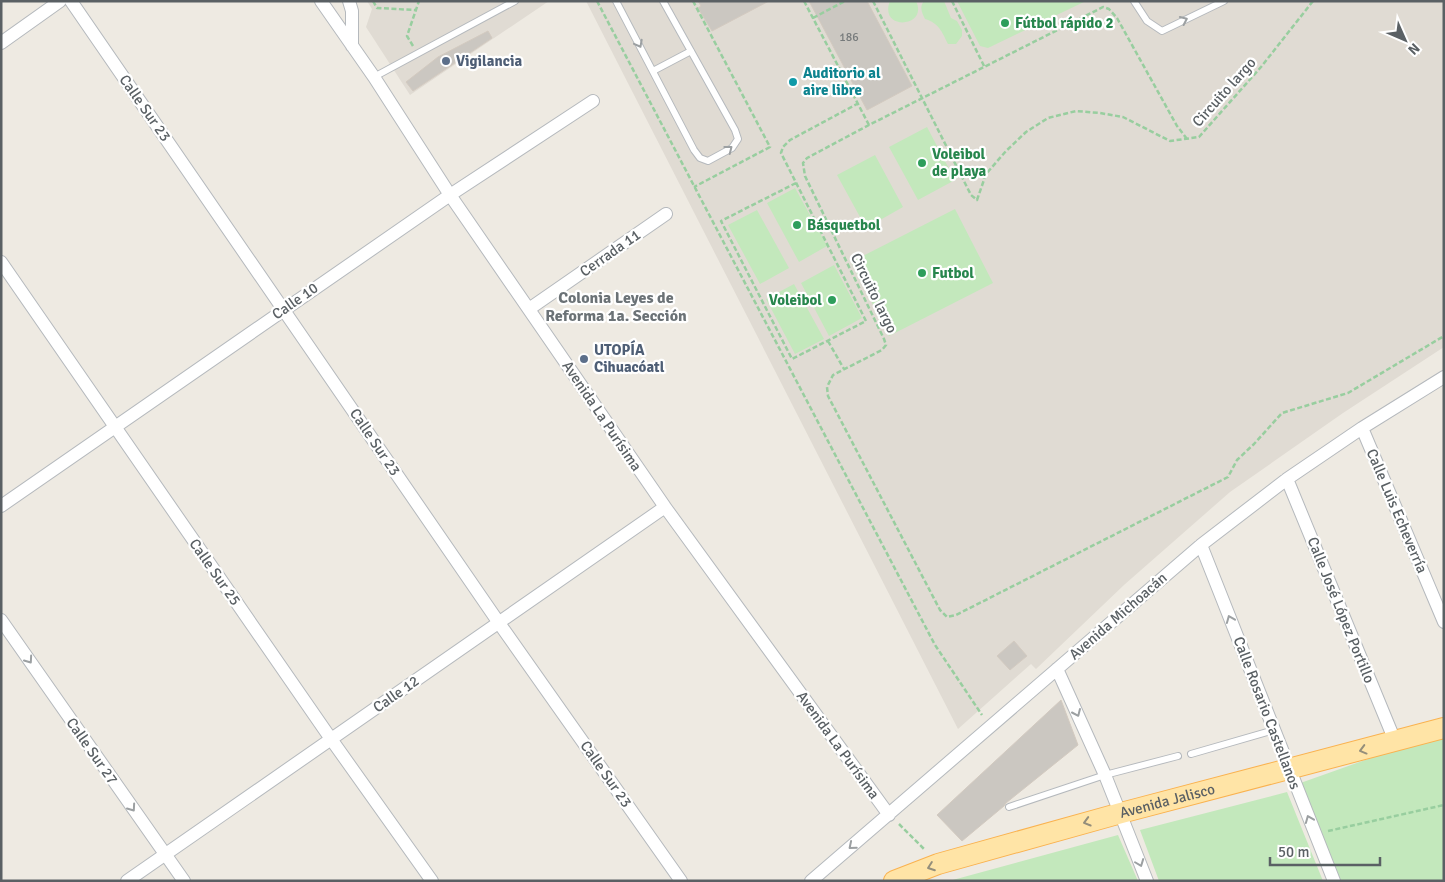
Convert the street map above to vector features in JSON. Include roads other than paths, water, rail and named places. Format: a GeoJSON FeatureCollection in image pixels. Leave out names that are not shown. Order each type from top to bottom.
{"type":"FeatureCollection","features":[{"type":"Feature","properties":{"kind":"main road","name":"Avenida Jalisco"},"geometry":{"type":"LineString","coordinates":[[894,881],[938,864],[1121,813],[1444,728]]}},
{"type":"Feature","properties":{"kind":"street"},"geometry":{"type":"LineString","coordinates":[[1,43],[60,1]]}},
{"type":"Feature","properties":{"kind":"street","name":"Calle Sur 23"},"geometry":{"type":"LineString","coordinates":[[71,1],[499,623],[681,881]]}},
{"type":"Feature","properties":{"kind":"street","name":"Avenida La Purísima"},"geometry":{"type":"LineString","coordinates":[[321,1],[374,77],[450,195],[665,507],[889,815]]}},
{"type":"Feature","properties":{"kind":"street"},"geometry":{"type":"LineString","coordinates":[[349,1],[352,11],[352,46]]}},
{"type":"Feature","properties":{"kind":"street","name":"Calle 10"},"geometry":{"type":"LineString","coordinates":[[1,506],[450,195],[592,101]]}},
{"type":"Feature","properties":{"kind":"street","name":"Cerrada 11"},"geometry":{"type":"LineString","coordinates":[[529,309],[666,214]]}},
{"type":"Feature","properties":{"kind":"street","name":"Calle Sur 25"},"geometry":{"type":"LineString","coordinates":[[1,262],[331,739],[432,881]]}},
{"type":"Feature","properties":{"kind":"street","name":"Avenida Michoacán"},"geometry":{"type":"LineString","coordinates":[[811,881],[1201,545],[1287,478],[1444,377]]}},
{"type":"Feature","properties":{"kind":"street","name":"Calle Luis Echeverría"},"geometry":{"type":"LineString","coordinates":[[1362,428],[1444,622]]}},
{"type":"Feature","properties":{"kind":"street","name":"Calle José López Portillo"},"geometry":{"type":"LineString","coordinates":[[1287,478],[1395,741]]}},
{"type":"Feature","properties":{"kind":"street","name":"Calle 12"},"geometry":{"type":"LineString","coordinates":[[127,881],[665,507]]}},
{"type":"Feature","properties":{"kind":"street","name":"Calle Rosario Castellanos"},"geometry":{"type":"LineString","coordinates":[[1201,545],[1334,881]]}},
{"type":"Feature","properties":{"kind":"street","name":"Calle Sur 27"},"geometry":{"type":"LineString","coordinates":[[1,620],[184,881]]}},
{"type":"Feature","properties":{"kind":"street"},"geometry":{"type":"LineString","coordinates":[[1058,668],[1121,813],[1147,881]]}},
{"type":"Feature","properties":{"kind":"lane"},"geometry":{"type":"LineString","coordinates":[[374,77],[514,1]]}},
{"type":"Feature","properties":{"kind":"lane"},"geometry":{"type":"LineString","coordinates":[[616,1],[694,150],[700,158],[708,161],[732,148],[738,139],[735,130],[664,1]]}},
{"type":"Feature","properties":{"kind":"lane"},"geometry":{"type":"LineString","coordinates":[[1134,1],[1147,21],[1162,31],[1224,1]]}},
{"type":"Feature","properties":{"kind":"lane"},"geometry":{"type":"LineString","coordinates":[[653,71],[691,51]]}},
{"type":"Feature","properties":{"kind":"lane"},"geometry":{"type":"LineString","coordinates":[[1191,754],[1274,730]]}},
{"type":"Feature","properties":{"kind":"lane"},"geometry":{"type":"LineString","coordinates":[[1009,807],[1105,775],[1178,756]]}},
{"type":"Feature","properties":{"kind":"place","name":"Fútbol rápido 2"},"geometry":{"type":"Point","coordinates":[1005,23]}},
{"type":"Feature","properties":{"kind":"place","name":"Vigilancia"},"geometry":{"type":"Point","coordinates":[446,61]}},
{"type":"Feature","properties":{"kind":"place","name":"Auditorio al aire libre"},"geometry":{"type":"Point","coordinates":[793,82]}},
{"type":"Feature","properties":{"kind":"place","name":"Voleibol de playa"},"geometry":{"type":"Point","coordinates":[922,163]}},
{"type":"Feature","properties":{"kind":"place","name":"Básquetbol"},"geometry":{"type":"Point","coordinates":[797,225]}},
{"type":"Feature","properties":{"kind":"place","name":"Futbol"},"geometry":{"type":"Point","coordinates":[922,273]}},
{"type":"Feature","properties":{"kind":"place","name":"Voleibol"},"geometry":{"type":"Point","coordinates":[832,300]}},
{"type":"Feature","properties":{"kind":"place","name":"UTOPÍA Cihuacóatl"},"geometry":{"type":"Point","coordinates":[584,359]}},
{"type":"Feature","properties":{"kind":"district","name":"Colonia Leyes de Reforma 1a. Sección"},"geometry":{"type":"Point","coordinates":[616,307]}}]}
